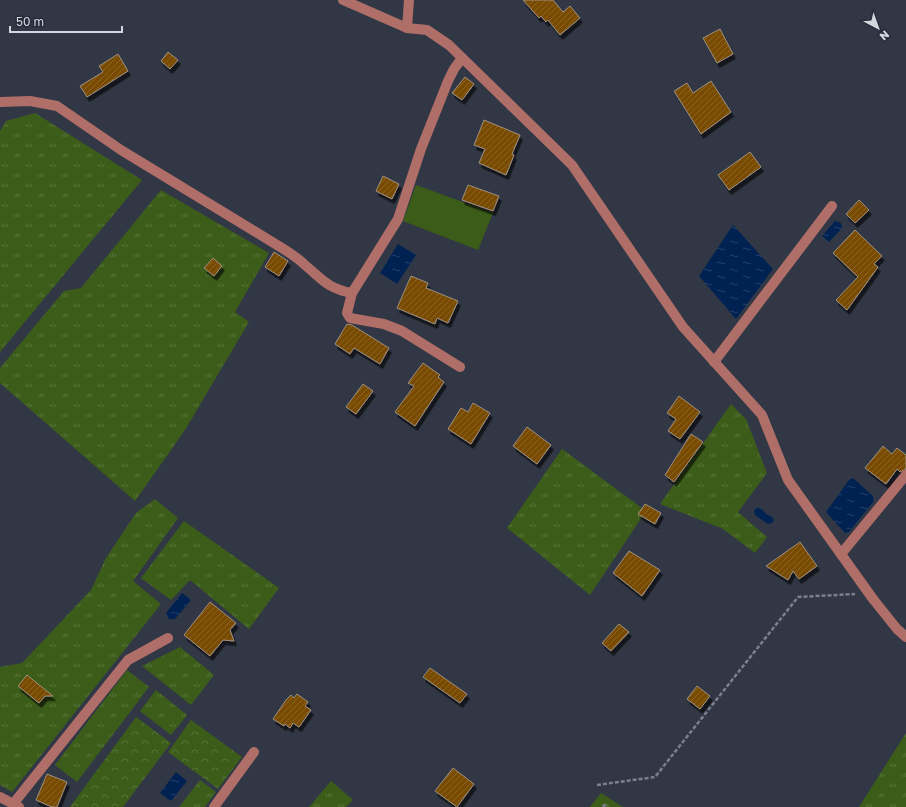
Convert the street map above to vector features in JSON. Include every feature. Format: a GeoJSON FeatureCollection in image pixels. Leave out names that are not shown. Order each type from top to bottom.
{"type":"FeatureCollection","features":[{"type":"Feature","properties":{"kind":"street"},"geometry":{"type":"LineString","coordinates":[[343,0],[407,28],[426,30],[437,36],[462,58],[572,165],[683,327],[762,415],[788,480],[896,629],[906,637]]}},
{"type":"Feature","properties":{"kind":"street"},"geometry":{"type":"LineString","coordinates":[[407,28],[410,0]]}},
{"type":"Feature","properties":{"kind":"street"},"geometry":{"type":"LineString","coordinates":[[460,367],[402,331],[384,324],[350,318],[346,313],[352,293],[390,235],[398,219],[418,157],[448,82],[462,58]]}},
{"type":"Feature","properties":{"kind":"street"},"geometry":{"type":"LineString","coordinates":[[0,102],[30,100],[57,106],[121,150],[282,248],[306,265],[326,285],[352,293]]}},
{"type":"Feature","properties":{"kind":"street"},"geometry":{"type":"LineString","coordinates":[[714,362],[832,206]]}},
{"type":"Feature","properties":{"kind":"street"},"geometry":{"type":"LineString","coordinates":[[841,554],[906,475]]}},
{"type":"Feature","properties":{"kind":"street"},"geometry":{"type":"LineString","coordinates":[[0,797],[16,805],[128,660],[168,638]]}},
{"type":"Feature","properties":{"kind":"street"},"geometry":{"type":"LineString","coordinates":[[214,807],[254,752]]}},
{"type":"Feature","properties":{"kind":"path"},"geometry":{"type":"LineString","coordinates":[[597,785],[655,777],[798,597],[869,593]]}},
{"type":"Feature","properties":{"kind":"path"},"geometry":{"type":"LineString","coordinates":[[603,807],[605,805],[608,807]]}},
{"type":"Feature","properties":{"kind":"green space"},"geometry":{"type":"Polygon","coordinates":[[[35,113],[142,180],[0,352],[0,131],[6,121],[35,113]]]}},
{"type":"Feature","properties":{"kind":"green space"},"geometry":{"type":"Polygon","coordinates":[[[416,185],[493,213],[478,250],[403,221],[416,185]]]}},
{"type":"Feature","properties":{"kind":"green space"},"geometry":{"type":"Polygon","coordinates":[[[161,190],[269,253],[235,312],[249,322],[185,430],[135,501],[0,383],[0,368],[64,291],[81,288],[161,190]]]}},
{"type":"Feature","properties":{"kind":"green space"},"geometry":{"type":"Polygon","coordinates":[[[731,404],[746,419],[767,473],[738,512],[767,537],[755,553],[723,529],[660,504],[731,404]]]}},
{"type":"Feature","properties":{"kind":"green space"},"geometry":{"type":"Polygon","coordinates":[[[562,449],[646,511],[590,595],[507,528],[562,449]]]}},
{"type":"Feature","properties":{"kind":"green space"},"geometry":{"type":"Polygon","coordinates":[[[155,499],[178,518],[133,581],[161,604],[12,792],[0,785],[0,667],[22,663],[91,590],[106,558],[136,513],[155,499]]]}},
{"type":"Feature","properties":{"kind":"green space"},"geometry":{"type":"Polygon","coordinates":[[[184,521],[279,588],[249,629],[190,580],[171,600],[141,578],[184,521]]]}},
{"type":"Feature","properties":{"kind":"green space"},"geometry":{"type":"Polygon","coordinates":[[[180,647],[214,675],[191,705],[142,666],[180,647]]]}},
{"type":"Feature","properties":{"kind":"green space"},"geometry":{"type":"Polygon","coordinates":[[[127,670],[149,687],[77,782],[55,765],[127,670]]]}},
{"type":"Feature","properties":{"kind":"green space"},"geometry":{"type":"Polygon","coordinates":[[[156,690],[187,715],[171,735],[140,711],[156,690]]]}},
{"type":"Feature","properties":{"kind":"green space"},"geometry":{"type":"Polygon","coordinates":[[[136,717],[171,743],[123,807],[70,807],[136,717]]]}},
{"type":"Feature","properties":{"kind":"green space"},"geometry":{"type":"Polygon","coordinates":[[[191,720],[242,757],[218,789],[168,752],[191,720]]]}},
{"type":"Feature","properties":{"kind":"green space"},"geometry":{"type":"Polygon","coordinates":[[[906,733],[906,807],[859,807],[906,733]]]}},
{"type":"Feature","properties":{"kind":"green space"},"geometry":{"type":"Polygon","coordinates":[[[200,780],[216,792],[205,807],[179,807],[200,780]]]}},
{"type":"Feature","properties":{"kind":"green space"},"geometry":{"type":"Polygon","coordinates":[[[331,781],[353,800],[346,807],[309,807],[331,781]]]}},
{"type":"Feature","properties":{"kind":"green space"},"geometry":{"type":"Polygon","coordinates":[[[601,793],[623,807],[590,807],[601,793]]]}},
{"type":"Feature","properties":{"kind":"water"},"geometry":{"type":"Polygon","coordinates":[[[835,221],[841,223],[842,228],[829,242],[822,236],[835,221]]]}},
{"type":"Feature","properties":{"kind":"water"},"geometry":{"type":"Polygon","coordinates":[[[733,225],[773,269],[736,319],[699,276],[733,225]]]}},
{"type":"Feature","properties":{"kind":"water"},"geometry":{"type":"Polygon","coordinates":[[[398,244],[416,255],[397,284],[380,273],[398,244]]]}},
{"type":"Feature","properties":{"kind":"water"},"geometry":{"type":"Polygon","coordinates":[[[853,478],[873,496],[874,501],[849,532],[845,533],[826,512],[849,480],[853,478]]]}},
{"type":"Feature","properties":{"kind":"water"},"geometry":{"type":"Polygon","coordinates":[[[756,508],[761,508],[766,514],[772,517],[774,520],[772,523],[768,524],[755,515],[754,511],[756,508]]]}},
{"type":"Feature","properties":{"kind":"water"},"geometry":{"type":"Polygon","coordinates":[[[182,593],[191,600],[175,619],[169,619],[166,613],[182,593]]]}},
{"type":"Feature","properties":{"kind":"water"},"geometry":{"type":"Polygon","coordinates":[[[176,772],[187,781],[171,801],[160,793],[176,772]]]}},
{"type":"Feature","properties":{"kind":"building"},"geometry":{"type":"Polygon","coordinates":[[[523,0],[553,0],[563,12],[570,6],[580,18],[560,35],[548,20],[546,22],[541,16],[539,18],[523,0]]]}},
{"type":"Feature","properties":{"kind":"building"},"geometry":{"type":"Polygon","coordinates":[[[720,29],[733,54],[717,63],[703,38],[720,29]]]}},
{"type":"Feature","properties":{"kind":"building"},"geometry":{"type":"Polygon","coordinates":[[[168,52],[178,60],[170,69],[161,61],[168,52]]]}},
{"type":"Feature","properties":{"kind":"building"},"geometry":{"type":"Polygon","coordinates":[[[118,54],[128,71],[87,97],[80,86],[103,72],[99,66],[118,54]]]}},
{"type":"Feature","properties":{"kind":"building"},"geometry":{"type":"Polygon","coordinates":[[[465,77],[474,84],[462,100],[452,93],[465,77]]]}},
{"type":"Feature","properties":{"kind":"building"},"geometry":{"type":"Polygon","coordinates":[[[711,81],[731,112],[701,134],[674,91],[687,83],[693,93],[711,81]]]}},
{"type":"Feature","properties":{"kind":"building"},"geometry":{"type":"Polygon","coordinates":[[[484,120],[520,135],[512,154],[514,155],[506,175],[479,163],[485,149],[474,145],[484,120]]]}},
{"type":"Feature","properties":{"kind":"building"},"geometry":{"type":"Polygon","coordinates":[[[750,152],[761,167],[729,190],[718,175],[750,152]]]}},
{"type":"Feature","properties":{"kind":"building"},"geometry":{"type":"Polygon","coordinates":[[[383,176],[399,184],[392,199],[376,191],[383,176]]]}},
{"type":"Feature","properties":{"kind":"building"},"geometry":{"type":"Polygon","coordinates":[[[468,185],[499,196],[493,211],[462,200],[468,185]]]}},
{"type":"Feature","properties":{"kind":"building"},"geometry":{"type":"Polygon","coordinates":[[[859,200],[869,210],[855,223],[846,214],[859,200]]]}},
{"type":"Feature","properties":{"kind":"building"},"geometry":{"type":"Polygon","coordinates":[[[855,230],[882,256],[874,264],[878,267],[847,310],[836,300],[858,277],[833,253],[855,230]]]}},
{"type":"Feature","properties":{"kind":"building"},"geometry":{"type":"Polygon","coordinates":[[[274,252],[288,261],[279,276],[265,267],[274,252]]]}},
{"type":"Feature","properties":{"kind":"building"},"geometry":{"type":"Polygon","coordinates":[[[213,258],[222,266],[214,276],[204,268],[213,258]]]}},
{"type":"Feature","properties":{"kind":"building"},"geometry":{"type":"Polygon","coordinates":[[[411,276],[428,283],[426,288],[458,301],[448,323],[437,318],[435,324],[397,308],[411,276]]]}},
{"type":"Feature","properties":{"kind":"building"},"geometry":{"type":"Polygon","coordinates":[[[347,324],[352,325],[389,348],[380,364],[354,348],[350,354],[335,344],[347,324]]]}},
{"type":"Feature","properties":{"kind":"building"},"geometry":{"type":"Polygon","coordinates":[[[423,363],[440,375],[438,377],[444,382],[415,426],[395,412],[414,386],[408,383],[423,363]]]}},
{"type":"Feature","properties":{"kind":"building"},"geometry":{"type":"Polygon","coordinates":[[[363,384],[373,391],[356,414],[346,407],[363,384]]]}},
{"type":"Feature","properties":{"kind":"building"},"geometry":{"type":"Polygon","coordinates":[[[679,396],[700,412],[680,439],[668,431],[676,419],[667,413],[679,396]]]}},
{"type":"Feature","properties":{"kind":"building"},"geometry":{"type":"Polygon","coordinates":[[[473,403],[490,413],[471,444],[448,429],[461,408],[468,412],[473,403]]]}},
{"type":"Feature","properties":{"kind":"building"},"geometry":{"type":"Polygon","coordinates":[[[527,427],[551,445],[537,464],[513,446],[527,427]]]}},
{"type":"Feature","properties":{"kind":"building"},"geometry":{"type":"Polygon","coordinates":[[[691,434],[703,442],[674,482],[665,475],[691,434]]]}},
{"type":"Feature","properties":{"kind":"building"},"geometry":{"type":"Polygon","coordinates":[[[883,446],[892,454],[897,448],[906,455],[906,469],[900,472],[897,469],[886,484],[865,468],[883,446]]]}},
{"type":"Feature","properties":{"kind":"building"},"geometry":{"type":"Polygon","coordinates":[[[645,504],[661,513],[655,524],[638,514],[645,504]]]}},
{"type":"Feature","properties":{"kind":"building"},"geometry":{"type":"Polygon","coordinates":[[[800,542],[817,566],[799,579],[793,571],[788,580],[766,566],[800,542]]]}},
{"type":"Feature","properties":{"kind":"building"},"geometry":{"type":"Polygon","coordinates":[[[629,551],[660,570],[642,596],[613,573],[629,551]]]}},
{"type":"Feature","properties":{"kind":"building"},"geometry":{"type":"Polygon","coordinates":[[[210,602],[236,623],[230,630],[234,641],[223,640],[210,656],[184,635],[210,602]]]}},
{"type":"Feature","properties":{"kind":"building"},"geometry":{"type":"Polygon","coordinates":[[[619,624],[629,632],[611,651],[602,643],[619,624]]]}},
{"type":"Feature","properties":{"kind":"building"},"geometry":{"type":"Polygon","coordinates":[[[430,668],[467,694],[460,703],[423,677],[430,668]]]}},
{"type":"Feature","properties":{"kind":"building"},"geometry":{"type":"Polygon","coordinates":[[[27,675],[53,696],[45,696],[39,703],[18,686],[27,675]]]}},
{"type":"Feature","properties":{"kind":"building"},"geometry":{"type":"Polygon","coordinates":[[[697,686],[710,696],[700,709],[687,699],[697,686]]]}},
{"type":"Feature","properties":{"kind":"building"},"geometry":{"type":"Polygon","coordinates":[[[297,694],[308,702],[305,706],[311,710],[299,727],[293,723],[290,728],[273,719],[286,700],[291,695],[294,698],[297,694]]]}},
{"type":"Feature","properties":{"kind":"building"},"geometry":{"type":"Polygon","coordinates":[[[453,768],[474,784],[457,807],[435,791],[453,768]]]}},
{"type":"Feature","properties":{"kind":"building"},"geometry":{"type":"Polygon","coordinates":[[[47,774],[67,782],[57,807],[52,807],[36,800],[47,774]]]}}]}
